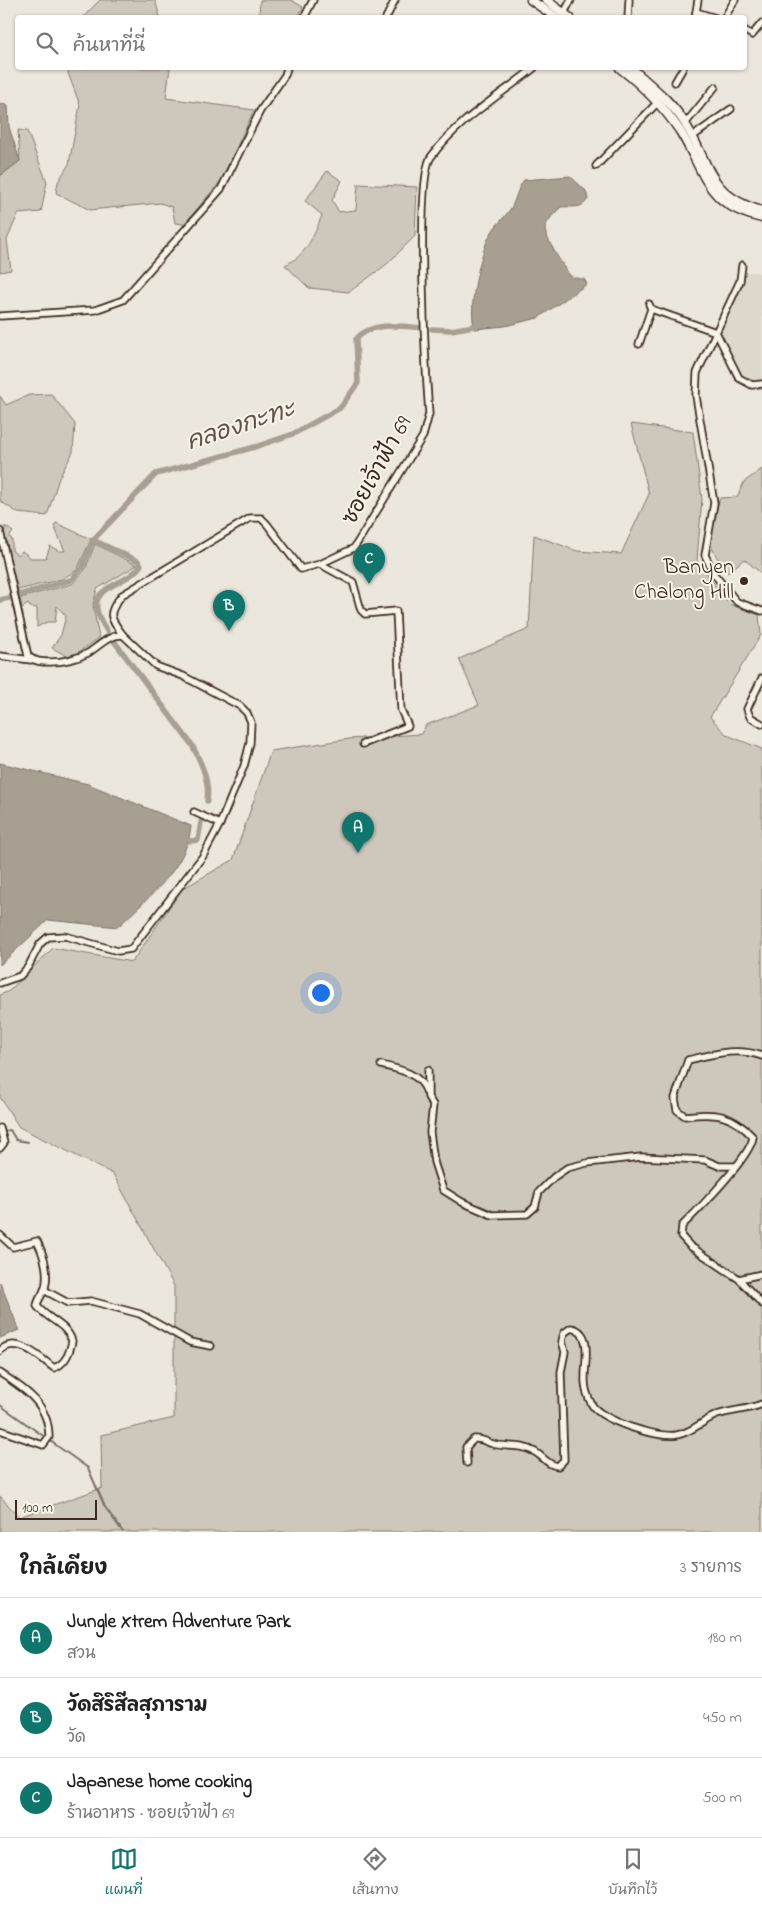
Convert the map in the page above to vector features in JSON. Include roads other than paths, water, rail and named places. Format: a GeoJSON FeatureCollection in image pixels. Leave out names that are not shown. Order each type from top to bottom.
{"type":"FeatureCollection","features":[{"type":"Feature","properties":{"kind":"main road"},"geometry":{"type":"LineString","coordinates":[[531,0],[562,15]]}},
{"type":"Feature","properties":{"kind":"main road"},"geometry":{"type":"LineString","coordinates":[[546,0],[563,15]]}},
{"type":"Feature","properties":{"kind":"main road"},"geometry":{"type":"LineString","coordinates":[[622,70],[658,102],[680,132],[705,181],[721,200],[749,215],[762,218]]}},
{"type":"Feature","properties":{"kind":"main road"},"geometry":{"type":"LineString","coordinates":[[633,70],[660,94],[685,124],[707,171],[724,192],[747,207],[762,211]]}},
{"type":"Feature","properties":{"kind":"street"},"geometry":{"type":"LineString","coordinates":[[306,15],[313,0]]}},
{"type":"Feature","properties":{"kind":"street"},"geometry":{"type":"LineString","coordinates":[[388,15],[395,0]]}},
{"type":"Feature","properties":{"kind":"street"},"geometry":{"type":"LineString","coordinates":[[564,15],[571,0]]}},
{"type":"Feature","properties":{"kind":"street"},"geometry":{"type":"LineString","coordinates":[[628,15],[629,0]]}},
{"type":"Feature","properties":{"kind":"street"},"geometry":{"type":"LineString","coordinates":[[695,15],[698,0]]}},
{"type":"Feature","properties":{"kind":"street"},"geometry":{"type":"LineString","coordinates":[[726,15],[735,0]]}},
{"type":"Feature","properties":{"kind":"street"},"geometry":{"type":"LineString","coordinates":[[747,32],[752,34],[762,23]]}},
{"type":"Feature","properties":{"kind":"street"},"geometry":{"type":"LineString","coordinates":[[0,316],[95,310],[123,300],[221,189],[260,111],[282,80],[286,70]]}},
{"type":"Feature","properties":{"kind":"street","name":"ซอยเจ้าฟ้า 69"},"geometry":{"type":"LineString","coordinates":[[123,635],[111,620],[111,609],[122,595],[250,518],[261,518],[268,524],[301,569],[320,564],[354,548],[423,436],[429,414],[423,237],[423,188],[426,168],[430,158],[468,116],[531,70]]}},
{"type":"Feature","properties":{"kind":"street"},"geometry":{"type":"LineString","coordinates":[[675,82],[682,70]]}},
{"type":"Feature","properties":{"kind":"street"},"geometry":{"type":"LineString","coordinates":[[685,124],[715,87]]}},
{"type":"Feature","properties":{"kind":"street"},"geometry":{"type":"LineString","coordinates":[[596,166],[658,102]]}},
{"type":"Feature","properties":{"kind":"street"},"geometry":{"type":"LineString","coordinates":[[692,137],[731,109]]}},
{"type":"Feature","properties":{"kind":"street"},"geometry":{"type":"LineString","coordinates":[[742,265],[740,281],[697,373],[696,396],[714,503],[705,555],[714,574],[737,602],[762,611]]}},
{"type":"Feature","properties":{"kind":"street"},"geometry":{"type":"LineString","coordinates":[[639,344],[650,306],[716,332],[739,378],[752,384],[762,384]]}},
{"type":"Feature","properties":{"kind":"street"},"geometry":{"type":"LineString","coordinates":[[0,531],[25,650],[33,660]]}},
{"type":"Feature","properties":{"kind":"street"},"geometry":{"type":"LineString","coordinates":[[320,564],[353,582],[361,610],[365,614],[396,611],[401,710],[408,726],[363,744]]}},
{"type":"Feature","properties":{"kind":"street"},"geometry":{"type":"LineString","coordinates":[[0,656],[44,662],[69,661],[88,653],[113,636],[123,635],[156,666],[183,676],[240,706],[252,722],[250,742],[244,766],[220,824],[203,856],[131,949],[118,952],[56,935],[48,937],[40,944],[28,967],[20,976],[0,983]]}},
{"type":"Feature","properties":{"kind":"street"},"geometry":{"type":"LineString","coordinates":[[762,678],[747,709],[750,717],[762,724]]}},
{"type":"Feature","properties":{"kind":"street"},"geometry":{"type":"LineString","coordinates":[[194,812],[220,824]]}},
{"type":"Feature","properties":{"kind":"street"},"geometry":{"type":"LineString","coordinates":[[762,1056],[746,1050],[721,1052],[688,1060],[677,1091],[677,1110],[685,1116],[719,1114],[742,1126],[753,1137],[752,1144],[735,1166],[682,1226],[681,1236],[690,1246],[739,1279],[762,1304]]}},
{"type":"Feature","properties":{"kind":"street"},"geometry":{"type":"LineString","coordinates":[[381,1065],[413,1075],[422,1083],[433,1105],[430,1132],[434,1162],[443,1190],[462,1202],[492,1214],[527,1214],[535,1207],[539,1192],[554,1177],[567,1168],[587,1163],[641,1157],[705,1160],[719,1166],[735,1166]]}},
{"type":"Feature","properties":{"kind":"street"},"geometry":{"type":"LineString","coordinates":[[428,1070],[428,1097]]}},
{"type":"Feature","properties":{"kind":"street"},"geometry":{"type":"LineString","coordinates":[[0,1128],[4,1144],[0,1148]]}},
{"type":"Feature","properties":{"kind":"street"},"geometry":{"type":"LineString","coordinates":[[0,1235],[13,1247],[37,1241],[44,1254],[46,1276],[44,1290],[38,1298],[37,1306],[42,1313],[66,1330],[72,1341],[70,1352],[61,1365],[54,1368],[21,1346],[7,1346],[0,1351]]}},
{"type":"Feature","properties":{"kind":"street"},"geometry":{"type":"LineString","coordinates":[[739,1279],[762,1274]]}},
{"type":"Feature","properties":{"kind":"street"},"geometry":{"type":"LineString","coordinates":[[44,1290],[68,1303],[91,1301],[140,1314],[190,1342],[211,1346]]}},
{"type":"Feature","properties":{"kind":"street"},"geometry":{"type":"LineString","coordinates":[[467,1463],[466,1447],[474,1438],[484,1438],[493,1444],[521,1446],[537,1453],[551,1465],[558,1466],[564,1460],[561,1372],[565,1352],[562,1341],[564,1333],[571,1328],[578,1330],[584,1336],[586,1346],[585,1383],[591,1405],[605,1417],[654,1434],[674,1436],[689,1432],[716,1415],[762,1404]]}},
{"type":"Feature","properties":{"kind":"street"},"geometry":{"type":"LineString","coordinates":[[0,1373],[30,1392],[48,1420],[49,1437],[42,1445],[34,1444],[0,1430]]}},
{"type":"Feature","properties":{"kind":"waterway","name":"คลองกะทะ"},"geometry":{"type":"LineString","coordinates":[[19,595],[71,580],[82,568],[93,540],[156,474],[255,447],[293,434],[340,408],[358,383],[356,339],[363,333],[370,329],[387,326],[423,328]]}},
{"type":"Feature","properties":{"kind":"waterway","name":"คลองกะทะ"},"geometry":{"type":"LineString","coordinates":[[432,329],[451,330],[474,326]]}},
{"type":"Feature","properties":{"kind":"waterway","name":"คลองกะทะ"},"geometry":{"type":"LineString","coordinates":[[93,540],[138,561],[141,565],[134,573],[106,589],[99,596],[97,604],[99,615],[107,631]]}},
{"type":"Feature","properties":{"kind":"waterway"},"geometry":{"type":"LineString","coordinates":[[0,600],[9,598]]}},
{"type":"Feature","properties":{"kind":"waterway"},"geometry":{"type":"LineString","coordinates":[[114,641],[192,745],[206,779],[207,801]]}},
{"type":"Feature","properties":{"kind":"waterway"},"geometry":{"type":"LineString","coordinates":[[190,841],[198,840],[201,822]]}},
{"type":"Feature","properties":{"kind":"waterway"},"geometry":{"type":"LineString","coordinates":[[6,1131],[10,1130],[16,1140],[28,1142]]}},
{"type":"Feature","properties":{"kind":"waterway"},"geometry":{"type":"LineString","coordinates":[[0,1405],[88,1468],[105,1507],[123,1532]]}},
{"type":"Feature","properties":{"kind":"place","name":"Banyen Chalong Hill"},"geometry":{"type":"Point","coordinates":[744,581]}},
{"type":"Feature","properties":{"kind":"place","name":"Japanese home cooking"},"geometry":{"type":"Point","coordinates":[369,584]}},
{"type":"Feature","properties":{"kind":"place","name":"วัดสิริสีลสุภาราม"},"geometry":{"type":"Point","coordinates":[229,631]}},
{"type":"Feature","properties":{"kind":"place","name":"Jungle Xtrem Adventure Park"},"geometry":{"type":"Point","coordinates":[358,853]}}]}
